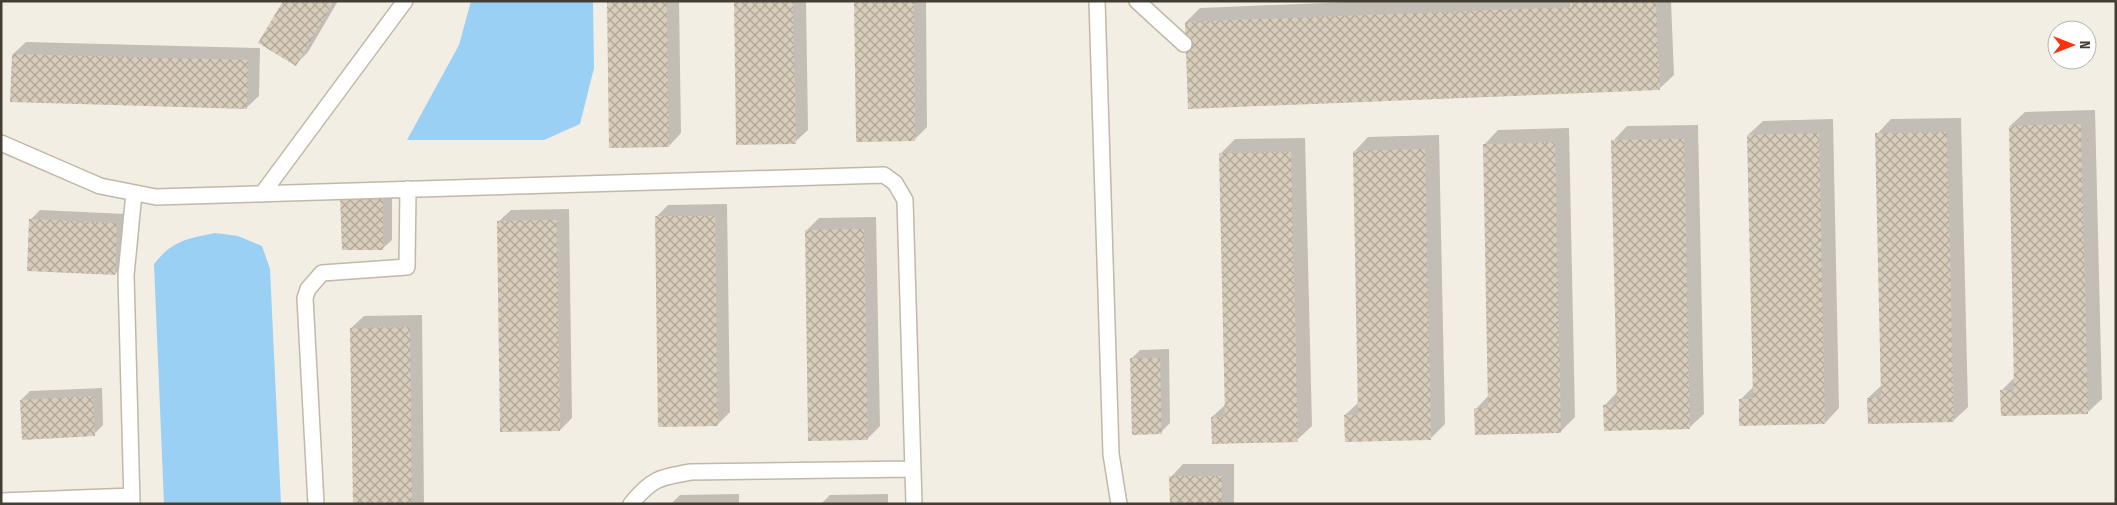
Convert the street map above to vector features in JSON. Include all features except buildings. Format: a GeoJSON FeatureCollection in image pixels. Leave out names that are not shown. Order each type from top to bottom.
{"type":"FeatureCollection","features":[{"type":"Feature","properties":{"kind":"lane"},"geometry":{"type":"LineString","coordinates":[[262,194],[405,1]]}},
{"type":"Feature","properties":{"kind":"lane"},"geometry":{"type":"LineString","coordinates":[[1097,1],[1112,454],[1119,504]]}},
{"type":"Feature","properties":{"kind":"lane"},"geometry":{"type":"LineString","coordinates":[[1138,1],[1184,44]]}},
{"type":"Feature","properties":{"kind":"lane"},"geometry":{"type":"LineString","coordinates":[[1,143],[100,186],[156,197],[884,175],[895,182],[904,200],[914,504]]}},
{"type":"Feature","properties":{"kind":"lane"},"geometry":{"type":"LineString","coordinates":[[316,504],[306,298],[308,289],[322,273],[407,267],[408,189]]}},
{"type":"Feature","properties":{"kind":"lane"},"geometry":{"type":"LineString","coordinates":[[1,501],[132,500],[126,275],[134,193]]}},
{"type":"Feature","properties":{"kind":"lane"},"geometry":{"type":"LineString","coordinates":[[631,504],[645,486],[659,479],[691,472],[913,469]]}},
{"type":"Feature","properties":{"kind":"water"},"geometry":{"type":"Polygon","coordinates":[[[471,1],[593,1],[594,68],[580,124],[544,140],[407,140],[459,45],[471,1]]]}},
{"type":"Feature","properties":{"kind":"water"},"geometry":{"type":"Polygon","coordinates":[[[215,233],[238,236],[262,246],[270,269],[281,504],[164,504],[154,264],[174,245],[188,239],[215,233]]]}}]}
